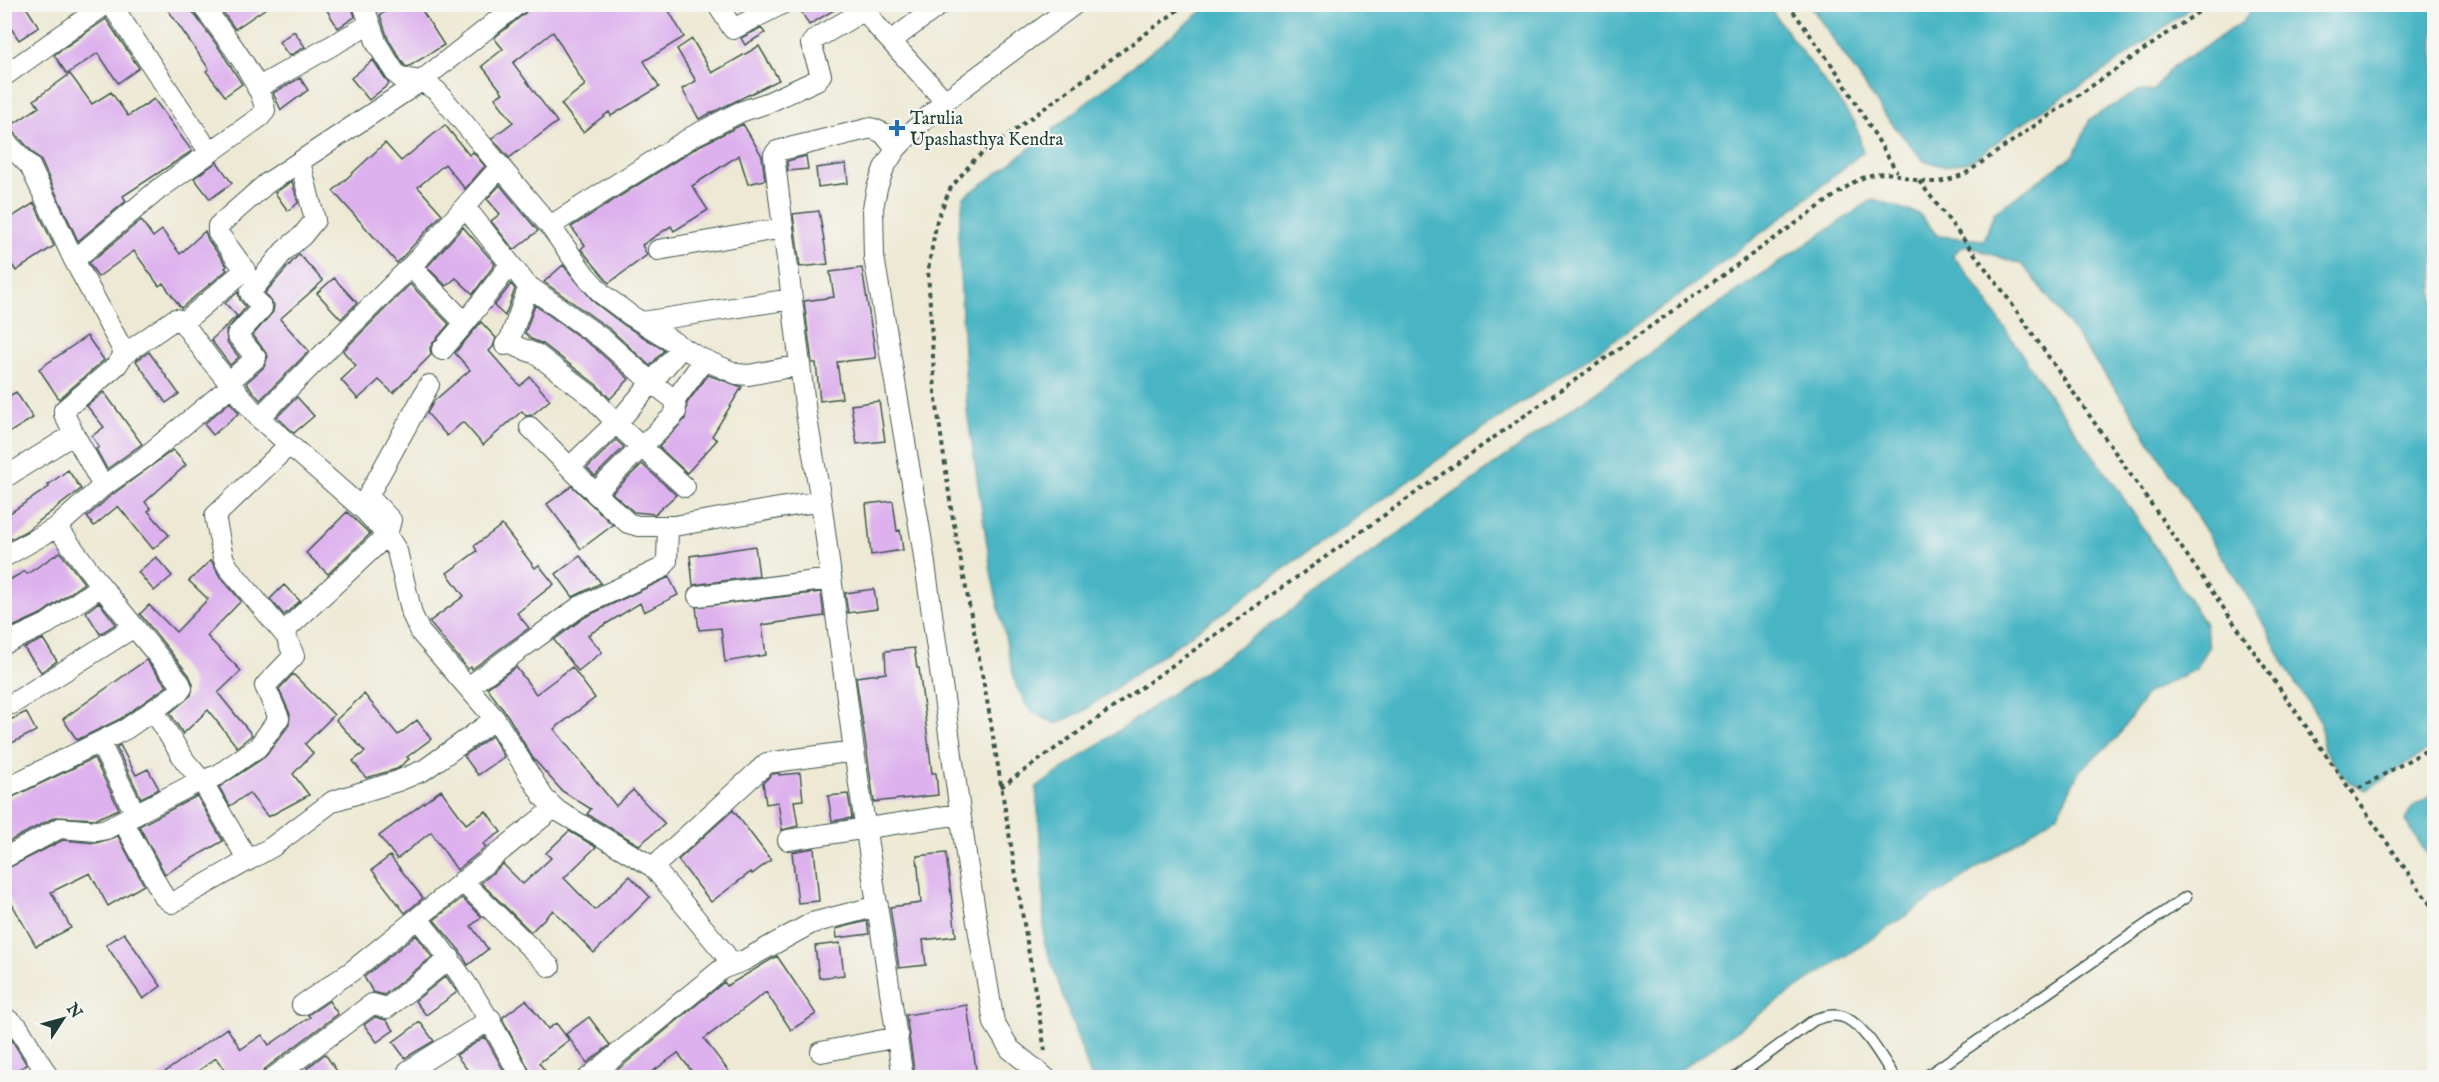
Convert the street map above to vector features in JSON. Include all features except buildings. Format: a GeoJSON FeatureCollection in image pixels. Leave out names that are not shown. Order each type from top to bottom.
{"type":"FeatureCollection","features":[{"type":"Feature","properties":{"kind":"street"},"geometry":{"type":"LineString","coordinates":[[4,76],[106,4]]}},
{"type":"Feature","properties":{"kind":"street"},"geometry":{"type":"LineString","coordinates":[[111,4],[210,153]]}},
{"type":"Feature","properties":{"kind":"street"},"geometry":{"type":"LineString","coordinates":[[74,260],[159,189],[260,117],[265,111],[264,101],[227,37],[201,4]]}},
{"type":"Feature","properties":{"kind":"street"},"geometry":{"type":"LineString","coordinates":[[363,4],[377,44],[396,74],[401,78],[421,81],[437,91],[501,166],[595,286],[642,322],[682,347],[704,360],[737,374],[749,375],[800,365]]}},
{"type":"Feature","properties":{"kind":"street"},"geometry":{"type":"LineString","coordinates":[[717,4],[734,29],[782,4]]}},
{"type":"Feature","properties":{"kind":"street"},"geometry":{"type":"LineString","coordinates":[[891,41],[941,4]]}},
{"type":"Feature","properties":{"kind":"street"},"geometry":{"type":"LineString","coordinates":[[1047,1069],[1010,1049],[994,1023],[960,814],[922,543],[874,257],[873,208],[884,168],[896,149],[945,101],[1075,4]]}},
{"type":"Feature","properties":{"kind":"street"},"geometry":{"type":"LineString","coordinates":[[184,322],[245,270],[218,233],[218,226],[266,184],[421,81],[516,5]]}},
{"type":"Feature","properties":{"kind":"street"},"geometry":{"type":"LineString","coordinates":[[549,226],[693,136],[740,112],[767,103],[817,80],[821,75],[821,70],[811,45],[815,39],[863,7],[945,101]]}},
{"type":"Feature","properties":{"kind":"street"},"geometry":{"type":"LineString","coordinates":[[257,88],[370,24]]}},
{"type":"Feature","properties":{"kind":"street"},"geometry":{"type":"LineString","coordinates":[[896,149],[884,133],[871,128],[777,151],[774,155],[800,365],[821,501],[854,751],[903,1077]]}},
{"type":"Feature","properties":{"kind":"street"},"geometry":{"type":"LineString","coordinates":[[4,140],[30,166],[74,260],[125,353]]}},
{"type":"Feature","properties":{"kind":"street"},"geometry":{"type":"LineString","coordinates":[[4,557],[57,527],[102,488],[144,458],[231,383],[256,358],[237,335],[262,308],[250,293],[284,251],[302,236],[315,220],[300,162]]}},
{"type":"Feature","properties":{"kind":"street"},"geometry":{"type":"LineString","coordinates":[[259,418],[411,267],[501,166]]}},
{"type":"Feature","properties":{"kind":"street"},"geometry":{"type":"LineString","coordinates":[[465,207],[529,286],[604,340],[652,383],[675,400]]}},
{"type":"Feature","properties":{"kind":"street"},"geometry":{"type":"LineString","coordinates":[[658,250],[783,228]]}},
{"type":"Feature","properties":{"kind":"street"},"geometry":{"type":"LineString","coordinates":[[442,350],[510,265]]}},
{"type":"Feature","properties":{"kind":"street"},"geometry":{"type":"LineString","coordinates":[[411,267],[465,323]]}},
{"type":"Feature","properties":{"kind":"street"},"geometry":{"type":"LineString","coordinates":[[529,286],[506,344],[536,354],[599,403],[616,423],[685,487]]}},
{"type":"Feature","properties":{"kind":"street"},"geometry":{"type":"LineString","coordinates":[[642,322],[792,299]]}},
{"type":"Feature","properties":{"kind":"street"},"geometry":{"type":"LineString","coordinates":[[102,488],[102,482],[74,434],[64,410],[117,365],[125,353],[176,319],[184,322],[211,361],[259,418],[365,512],[387,535],[397,551],[412,614],[420,632],[495,719],[544,798],[554,808],[653,867],[725,954],[729,960],[724,968]]}},
{"type":"Feature","properties":{"kind":"street"},"geometry":{"type":"LineString","coordinates":[[570,467],[616,423],[682,347]]}},
{"type":"Feature","properties":{"kind":"street"},"geometry":{"type":"LineString","coordinates":[[704,360],[675,400],[676,412],[595,493],[632,525],[668,526],[821,501]]}},
{"type":"Feature","properties":{"kind":"street"},"geometry":{"type":"LineString","coordinates":[[286,636],[288,628],[387,535],[391,520],[368,496],[429,385]]}},
{"type":"Feature","properties":{"kind":"street"},"geometry":{"type":"LineString","coordinates":[[530,427],[589,487]]}},
{"type":"Feature","properties":{"kind":"street"},"geometry":{"type":"LineString","coordinates":[[4,478],[74,434]]}},
{"type":"Feature","properties":{"kind":"street"},"geometry":{"type":"LineString","coordinates":[[4,858],[55,829],[65,827],[100,831],[218,775],[258,747],[279,718],[265,686],[294,656],[286,636],[228,567],[223,556],[215,516],[289,445]]}},
{"type":"Feature","properties":{"kind":"street"},"geometry":{"type":"LineString","coordinates":[[468,687],[579,607],[662,568],[667,561],[668,526]]}},
{"type":"Feature","properties":{"kind":"street"},"geometry":{"type":"LineString","coordinates":[[4,789],[100,743],[154,711],[182,688],[57,527]]}},
{"type":"Feature","properties":{"kind":"street"},"geometry":{"type":"LineString","coordinates":[[698,596],[831,579]]}},
{"type":"Feature","properties":{"kind":"street"},"geometry":{"type":"LineString","coordinates":[[4,644],[47,624],[101,586]]}},
{"type":"Feature","properties":{"kind":"street"},"geometry":{"type":"LineString","coordinates":[[12,704],[134,627]]}},
{"type":"Feature","properties":{"kind":"street"},"geometry":{"type":"LineString","coordinates":[[154,711],[182,756],[202,781],[248,860]]}},
{"type":"Feature","properties":{"kind":"street"},"geometry":{"type":"LineString","coordinates":[[100,743],[129,818],[164,897],[170,903],[272,847],[333,801],[398,781],[424,770],[495,719]]}},
{"type":"Feature","properties":{"kind":"street"},"geometry":{"type":"LineString","coordinates":[[653,867],[767,763],[854,751]]}},
{"type":"Feature","properties":{"kind":"street"},"geometry":{"type":"LineString","coordinates":[[302,1005],[340,980],[554,808]]}},
{"type":"Feature","properties":{"kind":"street"},"geometry":{"type":"LineString","coordinates":[[788,840],[960,814]]}},
{"type":"Feature","properties":{"kind":"street"},"geometry":{"type":"LineString","coordinates":[[462,881],[550,967]]}},
{"type":"Feature","properties":{"kind":"street"},"geometry":{"type":"LineString","coordinates":[[588,1077],[724,968],[743,961],[812,922],[878,906]]}},
{"type":"Feature","properties":{"kind":"street"},"geometry":{"type":"LineString","coordinates":[[418,919],[450,958],[491,1020],[521,1077]]}},
{"type":"Feature","properties":{"kind":"street"},"geometry":{"type":"LineString","coordinates":[[273,1077],[372,1004],[387,1008],[450,958]]}},
{"type":"Feature","properties":{"kind":"street"},"geometry":{"type":"LineString","coordinates":[[4,1017],[18,1027],[49,1077]]}},
{"type":"Feature","properties":{"kind":"street"},"geometry":{"type":"LineString","coordinates":[[408,1071],[491,1020]]}},
{"type":"Feature","properties":{"kind":"street"},"geometry":{"type":"LineString","coordinates":[[821,1052],[898,1037]]}},
{"type":"Feature","properties":{"kind":"lane"},"geometry":{"type":"LineString","coordinates":[[1924,1077],[2187,897]]}},
{"type":"Feature","properties":{"kind":"lane"},"geometry":{"type":"LineString","coordinates":[[1735,1077],[1814,1020],[1827,1015],[1846,1018],[1862,1031],[1895,1077]]}},
{"type":"Feature","properties":{"kind":"path"},"geometry":{"type":"LineString","coordinates":[[1047,1069],[1001,787],[951,508],[935,393],[928,270],[937,220],[950,189],[974,159],[1185,4]]}},
{"type":"Feature","properties":{"kind":"path"},"geometry":{"type":"LineString","coordinates":[[1788,4],[1839,75],[1897,173]]}},
{"type":"Feature","properties":{"kind":"path"},"geometry":{"type":"LineString","coordinates":[[1001,787],[1854,182],[1868,175],[1897,173],[1919,180],[1937,182],[1965,174],[2210,4]]}},
{"type":"Feature","properties":{"kind":"path"},"geometry":{"type":"LineString","coordinates":[[1919,180],[2002,290],[2434,910]]}},
{"type":"Feature","properties":{"kind":"path"},"geometry":{"type":"LineString","coordinates":[[2351,793],[2434,746]]}},
{"type":"Feature","properties":{"kind":"water"},"geometry":{"type":"Polygon","coordinates":[[[1210,5],[1767,5],[1856,124],[1863,152],[1677,297],[1442,457],[1083,711],[1056,724],[1030,711],[1016,686],[992,577],[967,411],[958,232],[964,197],[1006,167],[1210,5]]]}},
{"type":"Feature","properties":{"kind":"water"},"geometry":{"type":"Polygon","coordinates":[[[1810,5],[2194,5],[2112,66],[2019,125],[1973,160],[1945,167],[1923,160],[1885,115],[1810,5]]]}},
{"type":"Feature","properties":{"kind":"water"},"geometry":{"type":"Polygon","coordinates":[[[2259,5],[2434,5],[2434,746],[2366,790],[2349,782],[2323,749],[2321,722],[2293,680],[2257,612],[2126,404],[2023,265],[1965,245],[1952,255],[1972,279],[2051,398],[2115,485],[2205,624],[2209,647],[2196,669],[2147,693],[2117,738],[2079,771],[2058,814],[1793,991],[1670,1077],[1091,1077],[1044,941],[1043,868],[1036,788],[1296,607],[1718,304],[1873,199],[1919,214],[1938,236],[1984,240],[1994,213],[2074,155],[2090,119],[2138,91],[2153,91],[2171,68],[2243,22],[2251,10],[2259,5]]]}},
{"type":"Feature","properties":{"kind":"water"},"geometry":{"type":"Polygon","coordinates":[[[2434,794],[2434,864],[2405,821],[2412,807],[2434,794]]]}},
{"type":"Feature","properties":{"kind":"place","name":"Tarulia Upashasthya Kendra"},"geometry":{"type":"Point","coordinates":[897,128]}}]}
